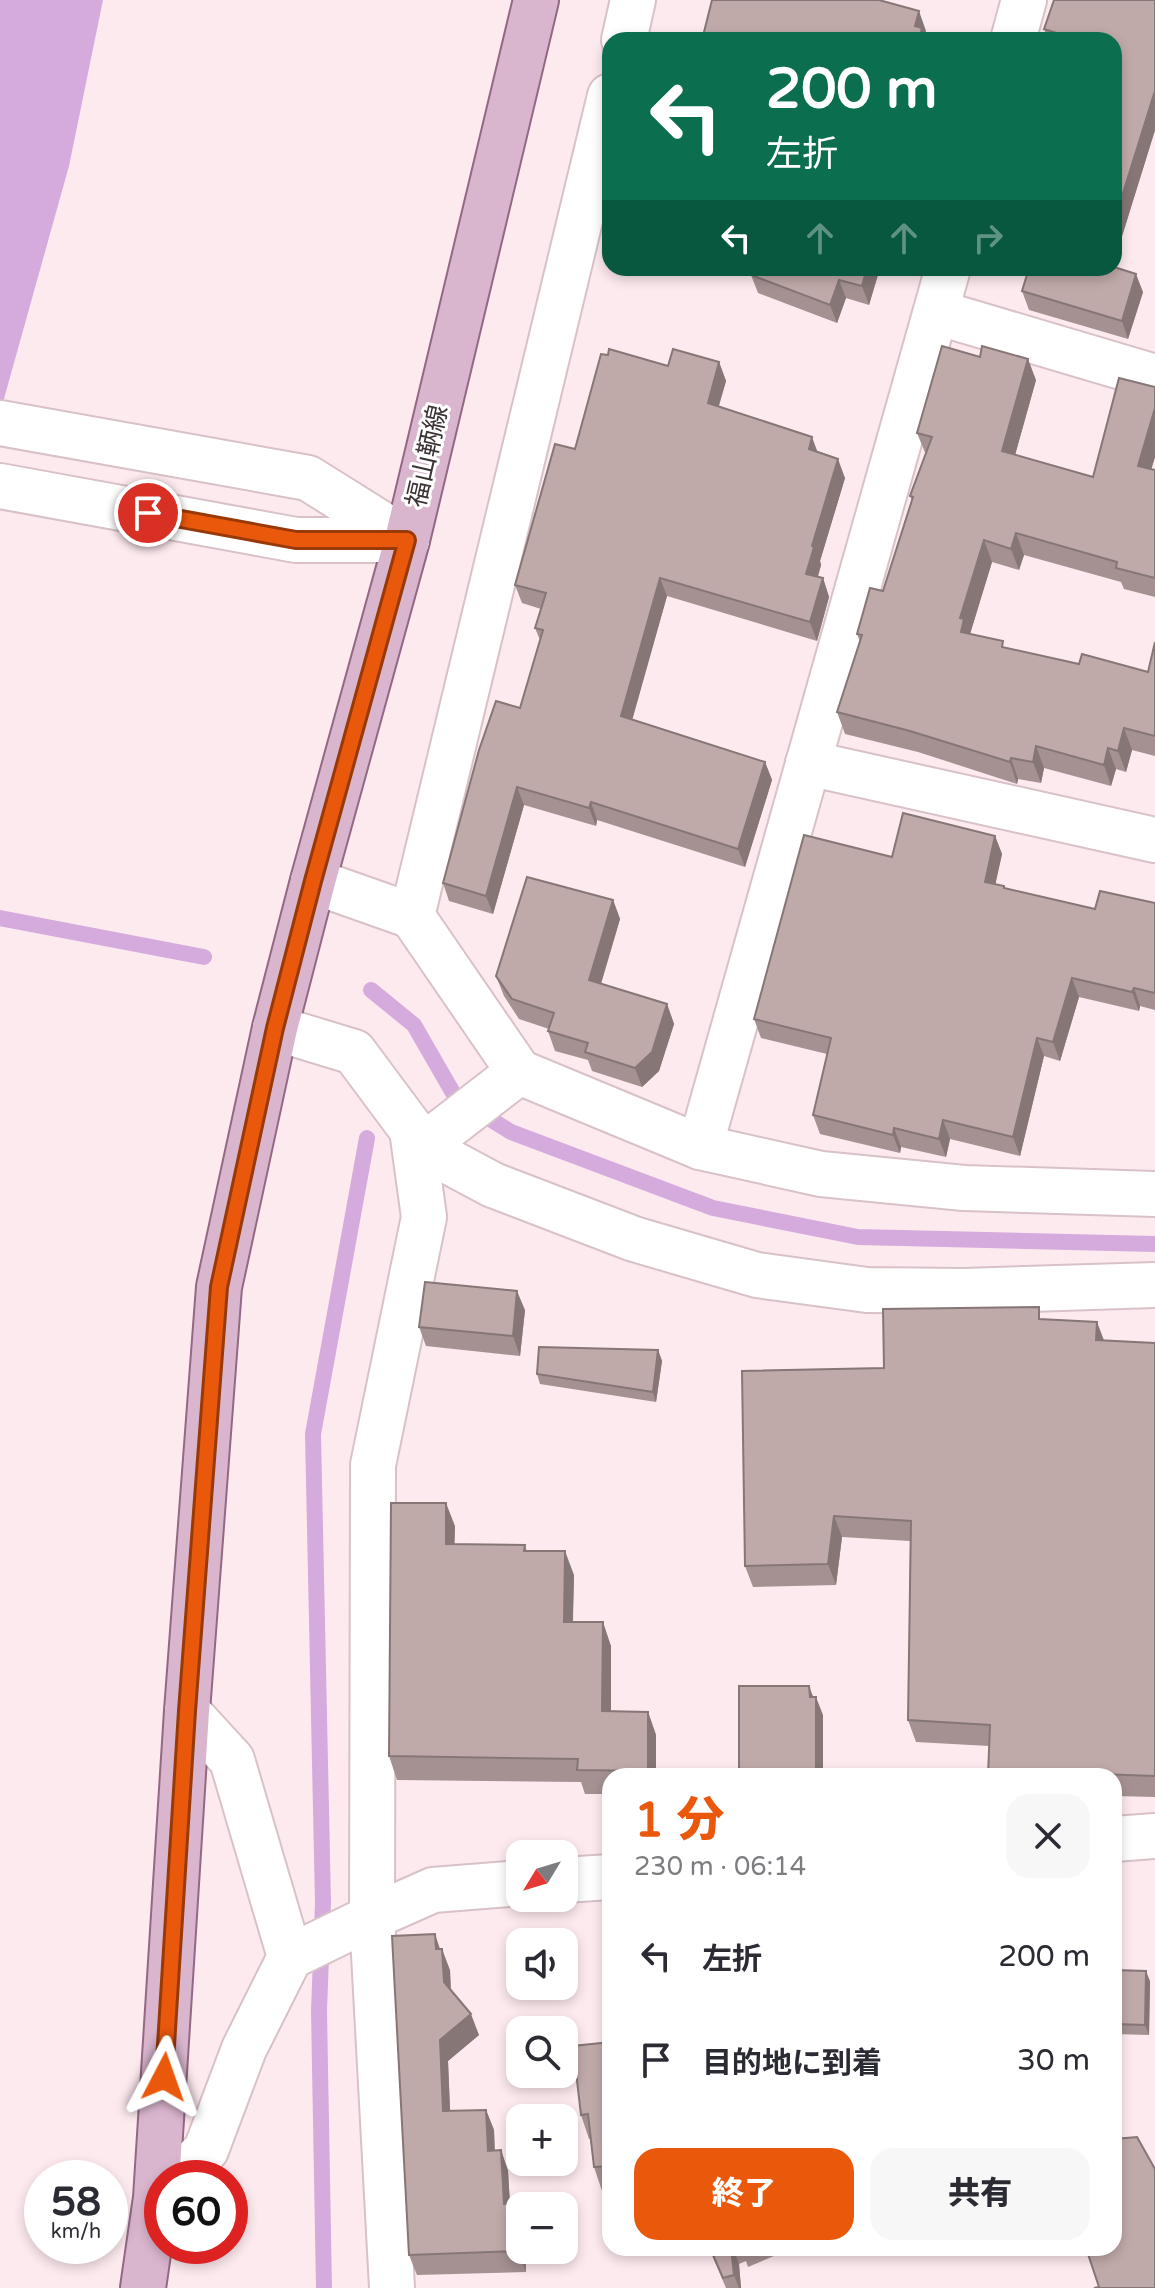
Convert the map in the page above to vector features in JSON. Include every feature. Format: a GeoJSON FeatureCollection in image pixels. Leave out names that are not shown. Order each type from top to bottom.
{"type":"FeatureCollection","features":[{"type":"Feature","properties":{"kind":"main road","name":"福山鞆線"},"geometry":{"type":"LineString","coordinates":[[166,2160],[187,1711],[219,1287],[275,1028],[407,540],[536,0]]}},
{"type":"Feature","properties":{"kind":"main road","name":"福山鞆線"},"geometry":{"type":"LineString","coordinates":[[143,2288],[148,2264]]}},
{"type":"Feature","properties":{"kind":"street"},"geometry":{"type":"LineString","coordinates":[[626,32],[633,0]]}},
{"type":"Feature","properties":{"kind":"street"},"geometry":{"type":"LineString","coordinates":[[1015,32],[1024,0]]}},
{"type":"Feature","properties":{"kind":"street"},"geometry":{"type":"LineString","coordinates":[[412,916],[602,129]]}},
{"type":"Feature","properties":{"kind":"street"},"geometry":{"type":"LineString","coordinates":[[700,1147],[946,276]]}},
{"type":"Feature","properties":{"kind":"street"},"geometry":{"type":"LineString","coordinates":[[936,312],[1155,377]]}},
{"type":"Feature","properties":{"kind":"street"},"geometry":{"type":"LineString","coordinates":[[0,423],[308,478],[407,540]]}},
{"type":"Feature","properties":{"kind":"street"},"geometry":{"type":"LineString","coordinates":[[0,486],[296,540],[407,540]]}},
{"type":"Feature","properties":{"kind":"street"},"geometry":{"type":"LineString","coordinates":[[808,763],[1155,840]]}},
{"type":"Feature","properties":{"kind":"street"},"geometry":{"type":"LineString","coordinates":[[313,881],[412,916],[510,1078],[700,1147],[821,1174],[964,1188],[1155,1194]]}},
{"type":"Feature","properties":{"kind":"street"},"geometry":{"type":"LineString","coordinates":[[275,1028],[354,1052],[448,1161],[493,1185],[634,1239],[757,1275],[881,1290],[964,1291],[1155,1285]]}},
{"type":"Feature","properties":{"kind":"street"},"geometry":{"type":"LineString","coordinates":[[427,1134],[510,1078]]}},
{"type":"Feature","properties":{"kind":"street"},"geometry":{"type":"LineString","coordinates":[[392,2288],[365,1920],[373,1465],[424,1217],[427,1134]]}},
{"type":"Feature","properties":{"kind":"street"},"geometry":{"type":"LineString","coordinates":[[187,1711],[232,1760],[300,1952]]}},
{"type":"Feature","properties":{"kind":"street"},"geometry":{"type":"LineString","coordinates":[[1122,1838],[1155,1836]]}},
{"type":"Feature","properties":{"kind":"street"},"geometry":{"type":"LineString","coordinates":[[578,1879],[602,1878]]}},
{"type":"Feature","properties":{"kind":"street"},"geometry":{"type":"LineString","coordinates":[[196,2160],[206,2150],[244,2049],[300,1952],[433,1890],[506,1884]]}},
{"type":"Feature","properties":{"kind":"shaded area"},"geometry":{"type":"Polygon","coordinates":[[[0,0],[103,0],[69,166],[0,413],[0,0]]]}},
{"type":"Feature","properties":{"kind":"building"},"geometry":{"type":"Polygon","coordinates":[[[712,0],[879,0],[919,11],[915,26],[922,28],[921,32],[704,32],[712,0]]]}},
{"type":"Feature","properties":{"kind":"building"},"geometry":{"type":"Polygon","coordinates":[[[1054,0],[1155,0],[1155,95],[1122,196],[1122,32],[1053,32],[1044,29],[1054,0]]]}},
{"type":"Feature","properties":{"kind":"building"},"geometry":{"type":"Polygon","coordinates":[[[1122,270],[1136,274],[1122,321],[1022,291],[1027,276],[1122,276],[1122,270]]]}},
{"type":"Feature","properties":{"kind":"building"},"geometry":{"type":"Polygon","coordinates":[[[754,276],[865,276],[862,286],[839,280],[830,305],[754,276]]]}},
{"type":"Feature","properties":{"kind":"building"},"geometry":{"type":"Polygon","coordinates":[[[942,346],[980,357],[982,346],[1028,359],[1002,451],[1093,477],[1119,378],[1155,387],[1155,408],[1138,466],[1155,470],[1155,578],[1116,568],[1117,562],[1016,533],[1011,549],[984,540],[960,618],[964,619],[961,632],[1003,641],[1002,647],[1079,664],[1082,654],[1148,672],[1155,642],[1155,736],[1124,728],[1118,751],[1108,748],[1104,765],[1036,746],[1033,762],[1011,758],[1010,762],[837,712],[862,635],[857,634],[870,588],[883,591],[913,497],[910,496],[932,437],[917,433],[942,346]]]}},
{"type":"Feature","properties":{"kind":"building"},"geometry":{"type":"Polygon","coordinates":[[[609,349],[668,366],[673,349],[719,362],[708,403],[812,437],[809,449],[838,459],[806,574],[823,578],[810,622],[660,578],[621,716],[765,762],[738,849],[591,802],[589,808],[517,787],[486,896],[443,883],[479,750],[496,701],[520,708],[543,630],[535,628],[546,593],[515,585],[555,444],[575,449],[601,354],[608,355],[609,349]]]}},
{"type":"Feature","properties":{"kind":"building"},"geometry":{"type":"Polygon","coordinates":[[[903,813],[995,836],[985,882],[1095,909],[1100,891],[1155,903],[1155,993],[1134,988],[1132,992],[1072,978],[1053,1042],[1037,1038],[1013,1137],[943,1120],[939,1139],[894,1128],[893,1135],[813,1115],[831,1038],[754,1019],[804,835],[892,857],[903,813]]]}},
{"type":"Feature","properties":{"kind":"building"},"geometry":{"type":"Polygon","coordinates":[[[527,877],[613,900],[589,980],[667,1004],[652,1052],[635,1068],[585,1052],[588,1043],[548,1031],[554,1013],[512,999],[496,976],[527,877]]]}},
{"type":"Feature","properties":{"kind":"building"},"geometry":{"type":"Polygon","coordinates":[[[425,1282],[517,1291],[513,1336],[419,1327],[425,1282]]]}},
{"type":"Feature","properties":{"kind":"building"},"geometry":{"type":"Polygon","coordinates":[[[1039,1307],[1039,1319],[1097,1322],[1096,1340],[1155,1343],[1155,1776],[1122,1775],[1122,1768],[988,1768],[990,1725],[908,1720],[911,1521],[834,1516],[828,1564],[745,1566],[742,1371],[884,1368],[883,1309],[1039,1307]]]}},
{"type":"Feature","properties":{"kind":"building"},"geometry":{"type":"Polygon","coordinates":[[[539,1347],[658,1350],[653,1392],[537,1374],[539,1347]]]}},
{"type":"Feature","properties":{"kind":"building"},"geometry":{"type":"Polygon","coordinates":[[[391,1503],[446,1503],[446,1544],[525,1545],[524,1551],[565,1551],[564,1622],[603,1622],[602,1711],[648,1712],[648,1768],[577,1770],[578,1759],[389,1756],[391,1503]]]}},
{"type":"Feature","properties":{"kind":"building"},"geometry":{"type":"Polygon","coordinates":[[[739,1686],[809,1686],[810,1697],[816,1697],[816,1768],[739,1768],[739,1686]]]}},
{"type":"Feature","properties":{"kind":"building"},"geometry":{"type":"Polygon","coordinates":[[[435,1934],[436,1949],[442,1949],[444,1982],[471,2014],[440,2040],[443,2111],[486,2110],[488,2151],[501,2150],[506,2251],[409,2255],[392,1936],[435,1934]]]}},
{"type":"Feature","properties":{"kind":"building"},"geometry":{"type":"Polygon","coordinates":[[[1122,1970],[1146,1971],[1145,2025],[1122,2024],[1122,1970]]]}},
{"type":"Feature","properties":{"kind":"building"},"geometry":{"type":"Polygon","coordinates":[[[602,2043],[602,2166],[594,2167],[588,2114],[581,2115],[578,2045],[602,2043]]]}},
{"type":"Feature","properties":{"kind":"building"},"geometry":{"type":"Polygon","coordinates":[[[1137,2137],[1155,2169],[1155,2288],[1094,2288],[1099,2287],[1089,2256],[1122,2256],[1122,2138],[1137,2137]]]}},
{"type":"Feature","properties":{"kind":"building"},"geometry":{"type":"Polygon","coordinates":[[[713,2256],[732,2256],[734,2275],[723,2278],[713,2256]]]}},
{"type":"Feature","properties":{"kind":"waterway"},"geometry":{"type":"LineString","coordinates":[[0,918],[204,957]]}},
{"type":"Feature","properties":{"kind":"waterway"},"geometry":{"type":"LineString","coordinates":[[371,990],[414,1025],[456,1098],[511,1132],[713,1208],[858,1237],[1155,1244]]}},
{"type":"Feature","properties":{"kind":"waterway"},"geometry":{"type":"LineString","coordinates":[[324,2288],[319,2011],[323,1903],[313,1434],[367,1138]]}},
{"type":"Feature","properties":{"kind":"route"},"geometry":{"type":"LineString","coordinates":[[148,513],[296,540],[407,540],[275,1028],[219,1287],[187,1711],[164,2077]]}}]}
